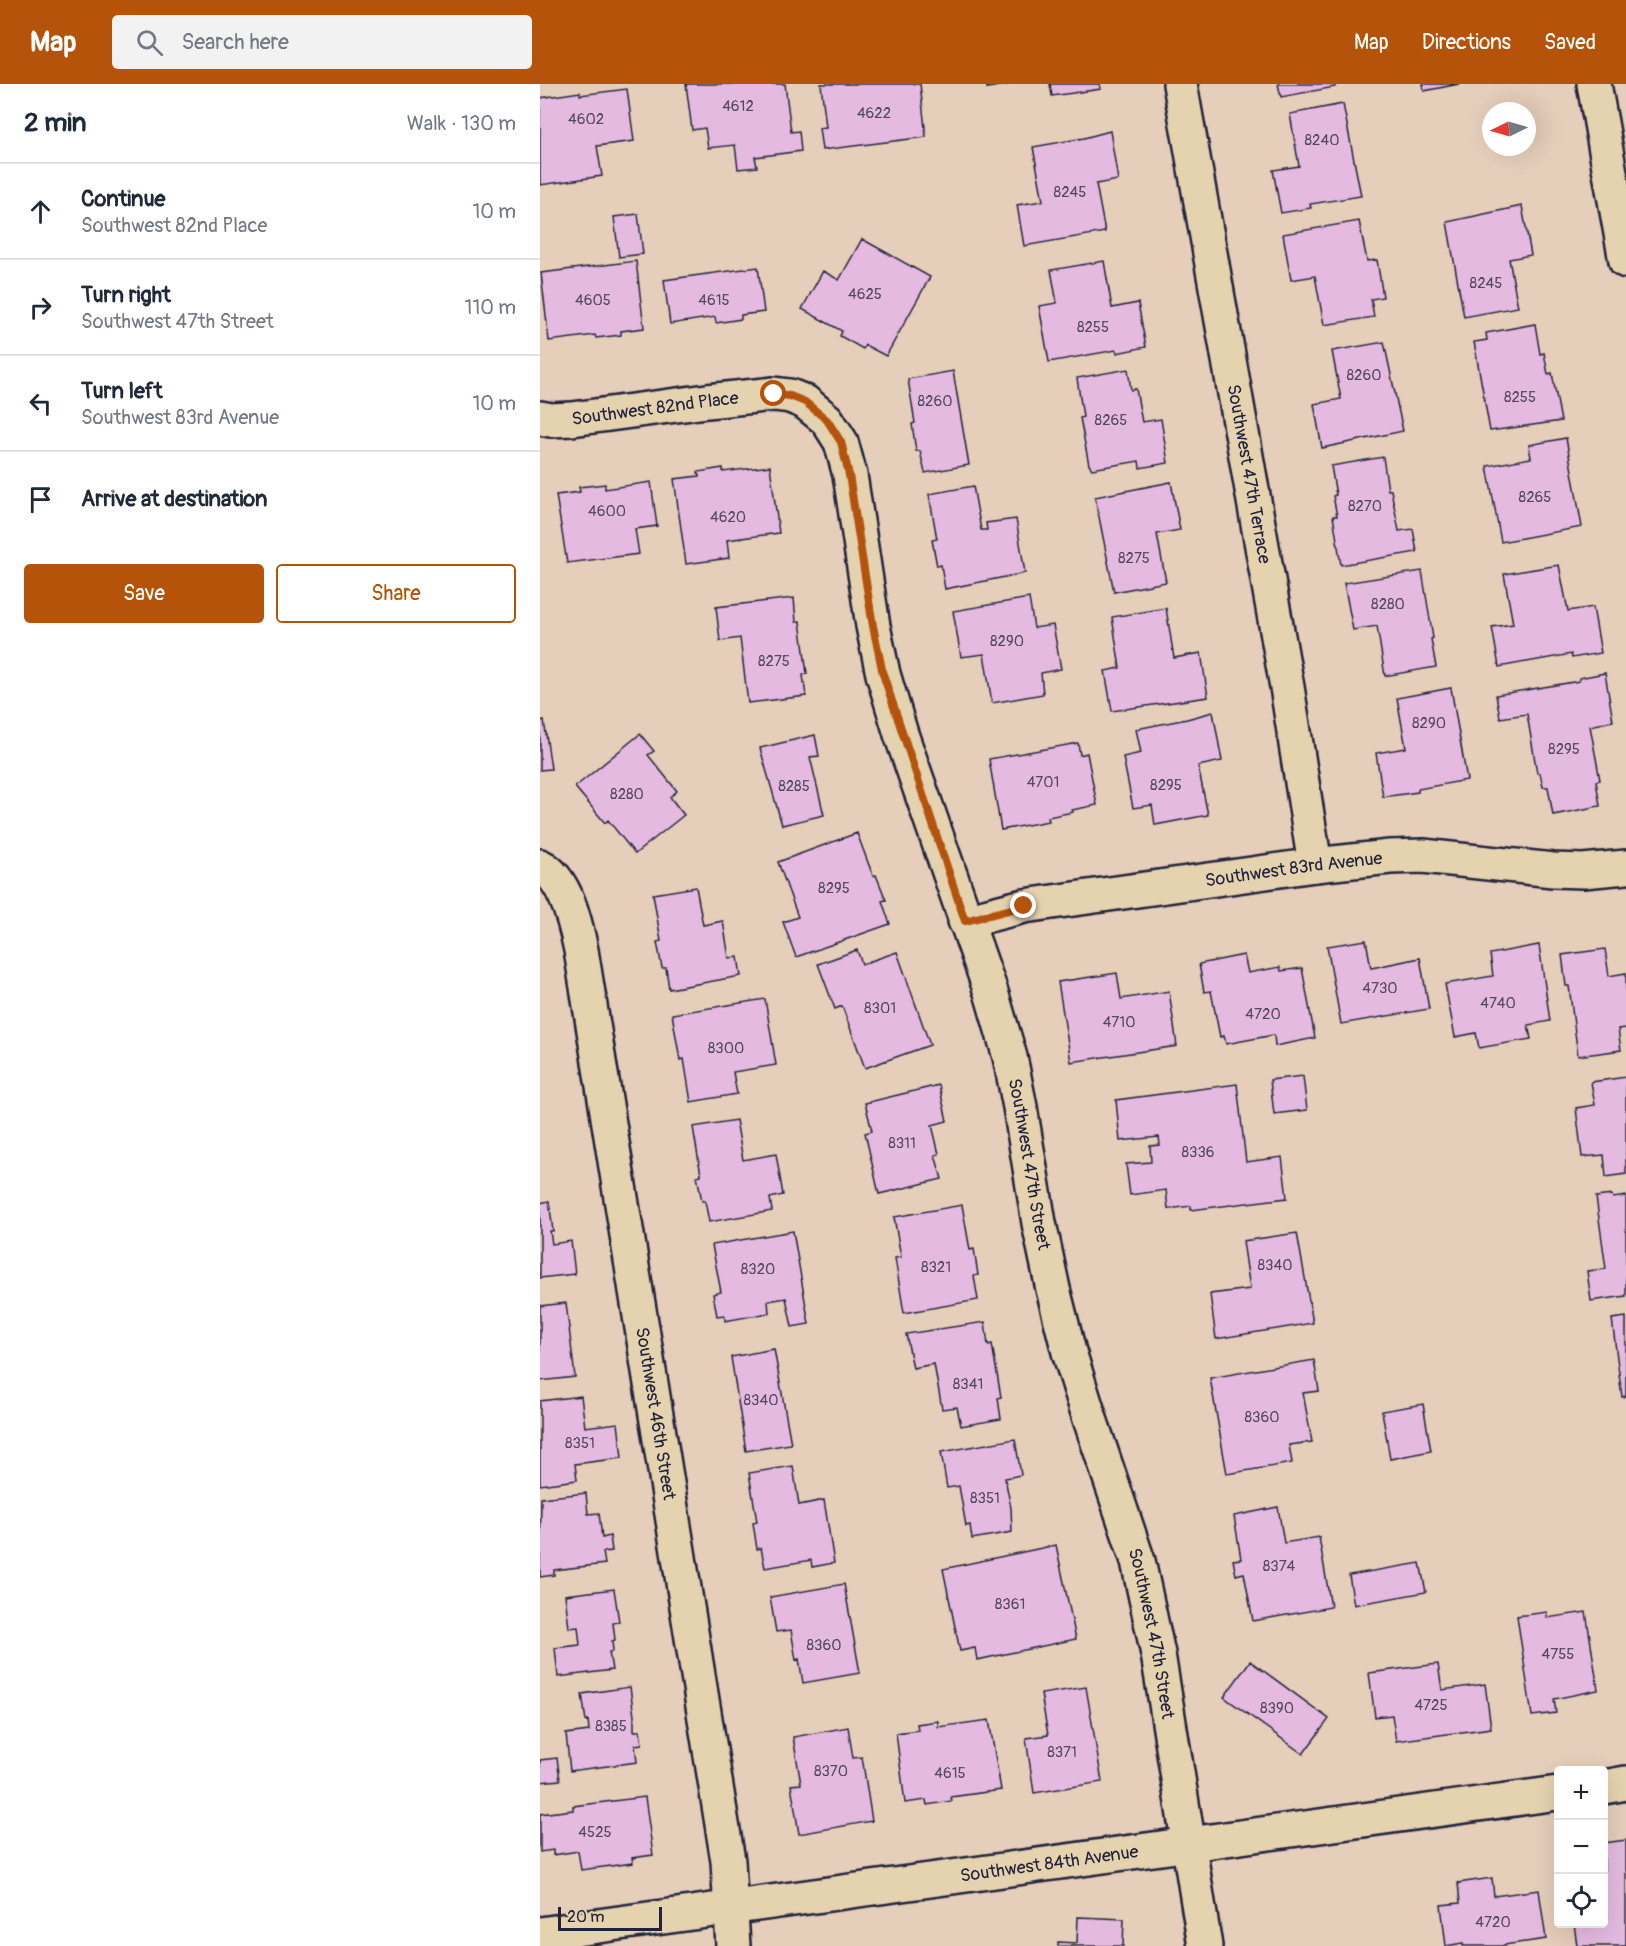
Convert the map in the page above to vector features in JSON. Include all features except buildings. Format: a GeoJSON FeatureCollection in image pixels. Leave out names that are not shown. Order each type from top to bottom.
{"type":"FeatureCollection","features":[{"type":"Feature","properties":{"kind":"street","name":"Southwest 47th Terrace"},"geometry":{"type":"LineString","coordinates":[[1180,84],[1287,687],[1315,865]]}},
{"type":"Feature","properties":{"kind":"street"},"geometry":{"type":"LineString","coordinates":[[1594,84],[1626,261]]}},
{"type":"Feature","properties":{"kind":"street","name":"Southwest 82nd Place"},"geometry":{"type":"LineString","coordinates":[[540,418],[572,419],[707,400],[774,394],[790,396],[805,402]]}},
{"type":"Feature","properties":{"kind":"street","name":"Southwest 47th Street"},"geometry":{"type":"LineString","coordinates":[[805,402],[827,420],[841,442],[849,475],[883,674],[991,992],[1010,1057],[1039,1223],[1066,1341],[1140,1571],[1158,1654],[1205,1946]]}},
{"type":"Feature","properties":{"kind":"street","name":"Southwest 83rd Avenue"},"geometry":{"type":"LineString","coordinates":[[965,921],[1024,906],[1390,856],[1423,856],[1553,870],[1583,871],[1626,867]]}},
{"type":"Feature","properties":{"kind":"street","name":"Southwest 46th Street"},"geometry":{"type":"LineString","coordinates":[[550,875],[576,924],[581,950],[726,1849],[733,1946]]}},
{"type":"Feature","properties":{"kind":"street"},"geometry":{"type":"LineString","coordinates":[[1608,1785],[1626,1783]]}},
{"type":"Feature","properties":{"kind":"street","name":"Southwest 84th Avenue"},"geometry":{"type":"LineString","coordinates":[[540,1934],[1554,1794]]}},
{"type":"Feature","properties":{"kind":"route"},"geometry":{"type":"LineString","coordinates":[[774,394],[790,396],[805,402],[827,420],[841,442],[849,475],[883,674],[965,921],[1024,906]]}}]}
